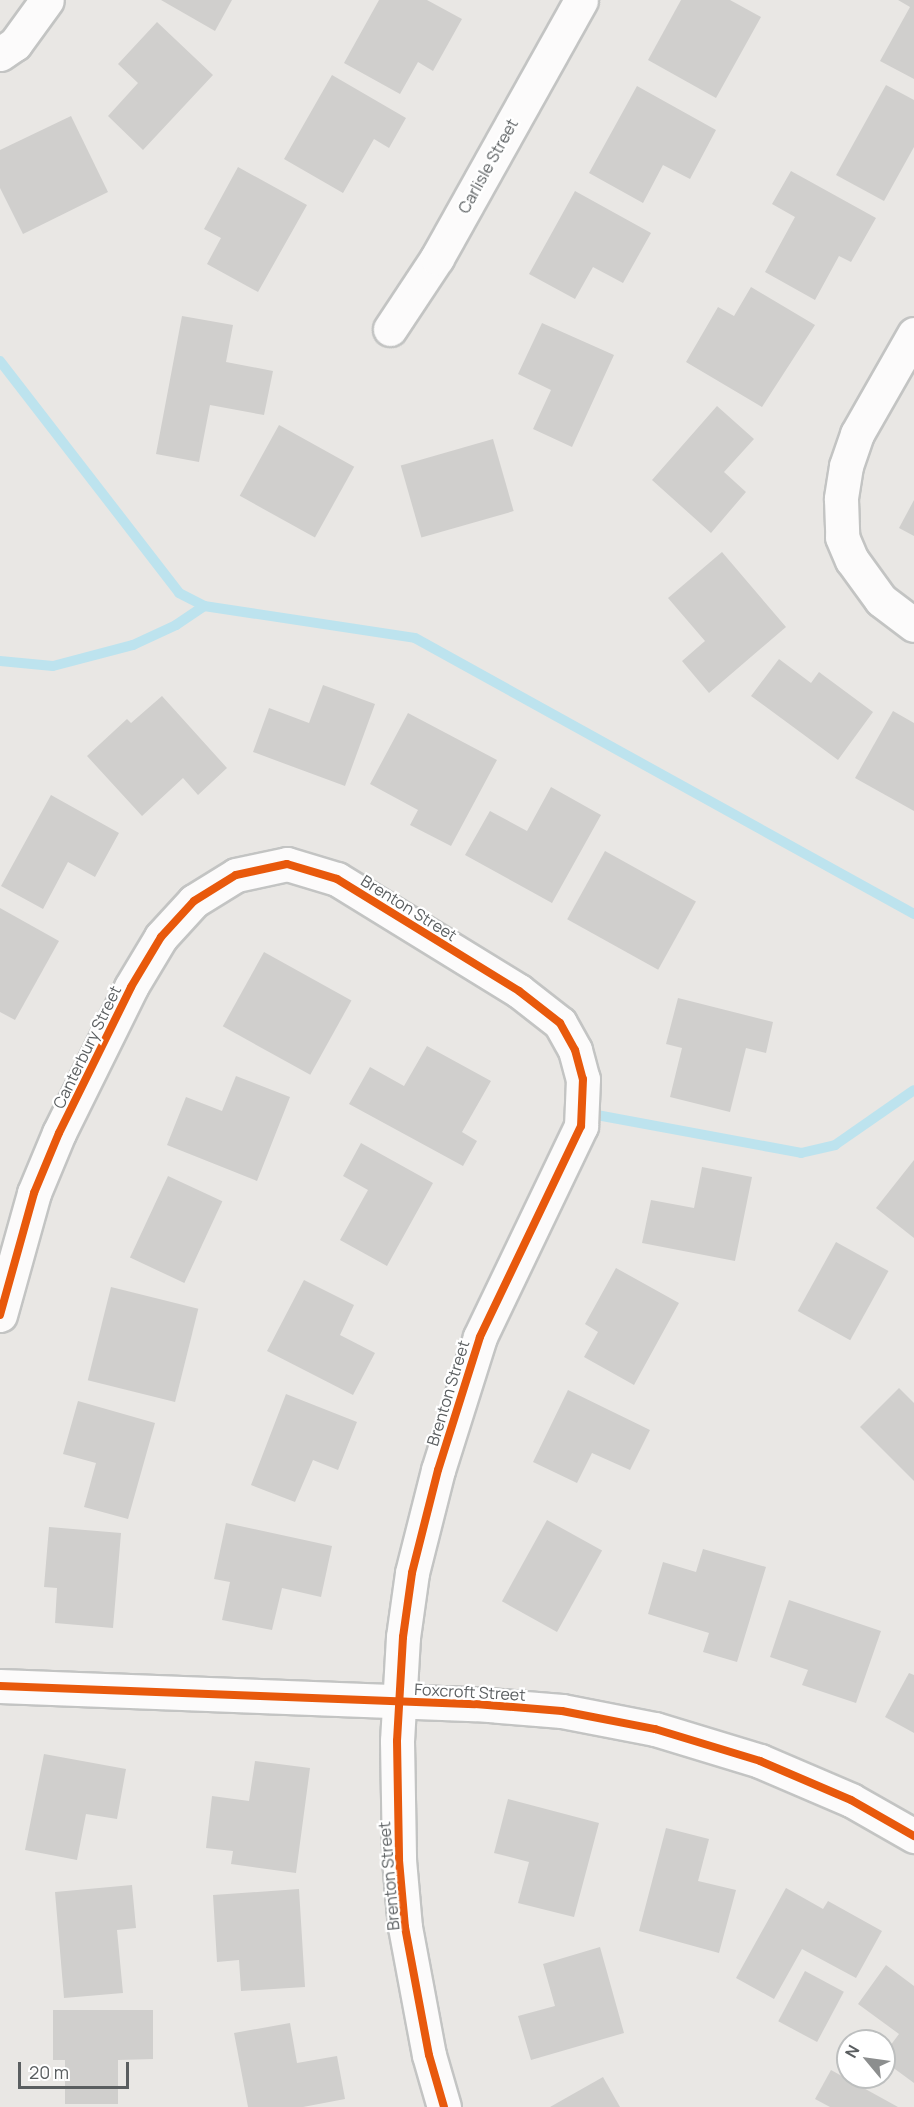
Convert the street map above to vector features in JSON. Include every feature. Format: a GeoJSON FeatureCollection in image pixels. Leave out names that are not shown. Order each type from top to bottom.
{"type":"FeatureCollection","features":[{"type":"Feature","properties":{"kind":"street"},"geometry":{"type":"LineString","coordinates":[[0,54],[15,45],[48,0]]}},
{"type":"Feature","properties":{"kind":"street","name":"Carlisle Street"},"geometry":{"type":"LineString","coordinates":[[390,328],[437,258],[581,0]]}},
{"type":"Feature","properties":{"kind":"street"},"geometry":{"type":"LineString","coordinates":[[914,334],[854,444],[844,477],[842,537],[868,584],[914,625]]}},
{"type":"Feature","properties":{"kind":"street","name":"Canterbury Street"},"geometry":{"type":"LineString","coordinates":[[0,1315],[34,1193],[59,1133],[161,937],[194,901],[236,875],[287,864]]}},
{"type":"Feature","properties":{"kind":"street","name":"Brenton Street"},"geometry":{"type":"LineString","coordinates":[[287,864],[337,879],[519,991],[560,1023],[575,1050],[583,1079],[580,1126],[480,1337],[438,1470],[412,1573],[398,1702],[396,1787],[405,1927],[429,2055],[444,2107]]}},
{"type":"Feature","properties":{"kind":"street","name":"Foxcroft Street"},"geometry":{"type":"LineString","coordinates":[[0,1686],[562,1711],[655,1729],[760,1761],[851,1800],[914,1836]]}},
{"type":"Feature","properties":{"kind":"building"},"geometry":{"type":"Polygon","coordinates":[[[161,0],[232,0],[215,31],[161,0]]]}},
{"type":"Feature","properties":{"kind":"building"},"geometry":{"type":"Polygon","coordinates":[[[379,0],[427,0],[462,19],[433,71],[418,62],[400,94],[344,63],[379,0]]]}},
{"type":"Feature","properties":{"kind":"building"},"geometry":{"type":"Polygon","coordinates":[[[681,0],[730,0],[761,17],[716,98],[648,60],[681,0]]]}},
{"type":"Feature","properties":{"kind":"building"},"geometry":{"type":"Polygon","coordinates":[[[898,0],[914,0],[914,79],[880,61],[910,7],[898,0]]]}},
{"type":"Feature","properties":{"kind":"building"},"geometry":{"type":"Polygon","coordinates":[[[157,22],[213,75],[143,150],[108,116],[138,83],[118,64],[157,22]]]}},
{"type":"Feature","properties":{"kind":"building"},"geometry":{"type":"Polygon","coordinates":[[[332,75],[406,118],[389,148],[374,139],[343,193],[284,159],[332,75]]]}},
{"type":"Feature","properties":{"kind":"building"},"geometry":{"type":"Polygon","coordinates":[[[886,85],[914,100],[914,147],[884,201],[836,175],[886,85]]]}},
{"type":"Feature","properties":{"kind":"building"},"geometry":{"type":"Polygon","coordinates":[[[637,86],[716,130],[690,179],[663,165],[643,203],[589,173],[637,86]]]}},
{"type":"Feature","properties":{"kind":"building"},"geometry":{"type":"Polygon","coordinates":[[[71,116],[108,192],[23,234],[0,188],[0,150],[71,116]]]}},
{"type":"Feature","properties":{"kind":"building"},"geometry":{"type":"Polygon","coordinates":[[[238,167],[307,205],[258,292],[207,264],[221,238],[204,229],[238,167]]]}},
{"type":"Feature","properties":{"kind":"building"},"geometry":{"type":"Polygon","coordinates":[[[791,171],[876,218],[851,262],[839,256],[815,300],[765,272],[795,217],[772,204],[791,171]]]}},
{"type":"Feature","properties":{"kind":"building"},"geometry":{"type":"Polygon","coordinates":[[[575,191],[651,233],[623,283],[593,267],[575,299],[529,274],[575,191]]]}},
{"type":"Feature","properties":{"kind":"building"},"geometry":{"type":"Polygon","coordinates":[[[751,287],[815,325],[762,407],[686,362],[718,307],[734,316],[751,287]]]}},
{"type":"Feature","properties":{"kind":"building"},"geometry":{"type":"Polygon","coordinates":[[[182,316],[233,325],[226,362],[273,371],[264,415],[210,405],[199,462],[156,454],[182,316]]]}},
{"type":"Feature","properties":{"kind":"building"},"geometry":{"type":"Polygon","coordinates":[[[542,323],[614,355],[572,447],[533,429],[551,390],[518,374],[542,323]]]}},
{"type":"Feature","properties":{"kind":"building"},"geometry":{"type":"Polygon","coordinates":[[[717,406],[754,439],[724,472],[746,492],[711,533],[652,480],[717,406]]]}},
{"type":"Feature","properties":{"kind":"building"},"geometry":{"type":"Polygon","coordinates":[[[279,425],[354,467],[315,538],[240,496],[279,425]]]}},
{"type":"Feature","properties":{"kind":"building"},"geometry":{"type":"Polygon","coordinates":[[[493,439],[514,511],[421,538],[401,465],[493,439]]]}},
{"type":"Feature","properties":{"kind":"building"},"geometry":{"type":"Polygon","coordinates":[[[914,500],[914,536],[899,528],[914,500]]]}},
{"type":"Feature","properties":{"kind":"building"},"geometry":{"type":"Polygon","coordinates":[[[722,552],[786,627],[709,693],[682,661],[705,641],[668,598],[722,552]]]}},
{"type":"Feature","properties":{"kind":"building"},"geometry":{"type":"Polygon","coordinates":[[[779,659],[811,683],[819,672],[873,712],[838,760],[751,696],[779,659]]]}},
{"type":"Feature","properties":{"kind":"building"},"geometry":{"type":"Polygon","coordinates":[[[323,685],[375,704],[345,786],[253,752],[269,708],[309,723],[323,685]]]}},
{"type":"Feature","properties":{"kind":"building"},"geometry":{"type":"Polygon","coordinates":[[[162,696],[227,768],[198,795],[183,778],[142,816],[87,756],[127,719],[131,723],[162,696]]]}},
{"type":"Feature","properties":{"kind":"building"},"geometry":{"type":"Polygon","coordinates":[[[893,711],[914,723],[914,811],[855,778],[893,711]]]}},
{"type":"Feature","properties":{"kind":"building"},"geometry":{"type":"Polygon","coordinates":[[[408,713],[497,760],[451,846],[410,825],[418,810],[370,784],[408,713]]]}},
{"type":"Feature","properties":{"kind":"building"},"geometry":{"type":"Polygon","coordinates":[[[551,787],[601,815],[552,903],[465,855],[490,811],[527,831],[551,787]]]}},
{"type":"Feature","properties":{"kind":"building"},"geometry":{"type":"Polygon","coordinates":[[[51,795],[119,833],[95,877],[68,862],[43,909],[1,886],[51,795]]]}},
{"type":"Feature","properties":{"kind":"building"},"geometry":{"type":"Polygon","coordinates":[[[605,851],[696,901],[658,970],[567,919],[605,851]]]}},
{"type":"Feature","properties":{"kind":"building"},"geometry":{"type":"Polygon","coordinates":[[[0,908],[59,941],[15,1020],[0,1012],[0,908]]]}},
{"type":"Feature","properties":{"kind":"building"},"geometry":{"type":"Polygon","coordinates":[[[264,952],[351,1000],[310,1075],[223,1026],[264,952]]]}},
{"type":"Feature","properties":{"kind":"building"},"geometry":{"type":"Polygon","coordinates":[[[678,998],[773,1022],[766,1053],[746,1048],[730,1112],[670,1097],[682,1048],[666,1044],[678,998]]]}},
{"type":"Feature","properties":{"kind":"building"},"geometry":{"type":"Polygon","coordinates":[[[427,1046],[491,1081],[462,1132],[477,1141],[463,1166],[349,1104],[370,1067],[404,1086],[427,1046]]]}},
{"type":"Feature","properties":{"kind":"building"},"geometry":{"type":"Polygon","coordinates":[[[236,1076],[290,1097],[257,1181],[167,1145],[186,1097],[222,1111],[236,1076]]]}},
{"type":"Feature","properties":{"kind":"building"},"geometry":{"type":"Polygon","coordinates":[[[361,1143],[433,1183],[387,1266],[340,1240],[368,1190],[343,1176],[361,1143]]]}},
{"type":"Feature","properties":{"kind":"building"},"geometry":{"type":"Polygon","coordinates":[[[914,1160],[914,1238],[876,1208],[914,1160]]]}},
{"type":"Feature","properties":{"kind":"building"},"geometry":{"type":"Polygon","coordinates":[[[702,1167],[752,1177],[735,1261],[642,1243],[651,1200],[694,1208],[702,1167]]]}},
{"type":"Feature","properties":{"kind":"building"},"geometry":{"type":"Polygon","coordinates":[[[168,1176],[222,1201],[184,1283],[130,1258],[168,1176]]]}},
{"type":"Feature","properties":{"kind":"building"},"geometry":{"type":"Polygon","coordinates":[[[836,1242],[888,1271],[850,1340],[798,1311],[836,1242]]]}},
{"type":"Feature","properties":{"kind":"building"},"geometry":{"type":"Polygon","coordinates":[[[616,1268],[679,1303],[634,1385],[584,1357],[598,1332],[585,1324],[616,1268]]]}},
{"type":"Feature","properties":{"kind":"building"},"geometry":{"type":"Polygon","coordinates":[[[304,1280],[354,1305],[340,1335],[375,1353],[353,1395],[267,1351],[304,1280]]]}},
{"type":"Feature","properties":{"kind":"building"},"geometry":{"type":"Polygon","coordinates":[[[111,1287],[198,1309],[175,1402],[88,1380],[111,1287]]]}},
{"type":"Feature","properties":{"kind":"building"},"geometry":{"type":"Polygon","coordinates":[[[899,1388],[914,1403],[914,1481],[860,1427],[899,1388]]]}},
{"type":"Feature","properties":{"kind":"building"},"geometry":{"type":"Polygon","coordinates":[[[568,1390],[650,1430],[630,1470],[592,1453],[577,1483],[533,1462],[568,1390]]]}},
{"type":"Feature","properties":{"kind":"building"},"geometry":{"type":"Polygon","coordinates":[[[286,1394],[357,1422],[338,1470],[313,1460],[295,1502],[251,1485],[286,1394]]]}},
{"type":"Feature","properties":{"kind":"building"},"geometry":{"type":"Polygon","coordinates":[[[78,1401],[155,1423],[128,1519],[84,1507],[96,1463],[63,1454],[78,1401]]]}},
{"type":"Feature","properties":{"kind":"building"},"geometry":{"type":"Polygon","coordinates":[[[547,1520],[602,1551],[557,1632],[502,1601],[547,1520]]]}},
{"type":"Feature","properties":{"kind":"building"},"geometry":{"type":"Polygon","coordinates":[[[226,1523],[332,1546],[321,1597],[282,1588],[272,1630],[222,1620],[230,1582],[214,1579],[226,1523]]]}},
{"type":"Feature","properties":{"kind":"building"},"geometry":{"type":"Polygon","coordinates":[[[49,1527],[121,1533],[113,1628],[55,1623],[57,1588],[44,1587],[49,1527]]]}},
{"type":"Feature","properties":{"kind":"building"},"geometry":{"type":"Polygon","coordinates":[[[703,1549],[766,1567],[737,1662],[703,1652],[709,1633],[648,1614],[663,1562],[696,1572],[703,1549]]]}},
{"type":"Feature","properties":{"kind":"building"},"geometry":{"type":"Polygon","coordinates":[[[789,1600],[881,1631],[856,1703],[802,1685],[808,1670],[770,1657],[789,1600]]]}},
{"type":"Feature","properties":{"kind":"building"},"geometry":{"type":"Polygon","coordinates":[[[909,1673],[914,1675],[914,1733],[885,1717],[909,1673]]]}},
{"type":"Feature","properties":{"kind":"building"},"geometry":{"type":"Polygon","coordinates":[[[44,1754],[126,1769],[117,1819],[86,1814],[77,1860],[25,1850],[44,1754]]]}},
{"type":"Feature","properties":{"kind":"building"},"geometry":{"type":"Polygon","coordinates":[[[255,1761],[310,1768],[296,1873],[231,1864],[233,1851],[206,1848],[212,1796],[249,1801],[255,1761]]]}},
{"type":"Feature","properties":{"kind":"building"},"geometry":{"type":"Polygon","coordinates":[[[508,1799],[599,1823],[574,1917],[518,1903],[529,1862],[494,1853],[508,1799]]]}},
{"type":"Feature","properties":{"kind":"building"},"geometry":{"type":"Polygon","coordinates":[[[666,1828],[709,1839],[698,1881],[736,1890],[719,1953],[639,1931],[666,1828]]]}},
{"type":"Feature","properties":{"kind":"building"},"geometry":{"type":"Polygon","coordinates":[[[132,1885],[136,1928],[117,1930],[123,1993],[64,1998],[55,1892],[132,1885]]]}},
{"type":"Feature","properties":{"kind":"building"},"geometry":{"type":"Polygon","coordinates":[[[786,1888],[823,1909],[828,1901],[882,1931],[856,1978],[802,1949],[774,1999],[736,1978],[786,1888]]]}},
{"type":"Feature","properties":{"kind":"building"},"geometry":{"type":"Polygon","coordinates":[[[299,1889],[305,1987],[241,1991],[239,1960],[217,1962],[213,1895],[299,1889]]]}},
{"type":"Feature","properties":{"kind":"building"},"geometry":{"type":"Polygon","coordinates":[[[600,1947],[624,2033],[531,2060],[518,2016],[555,2006],[543,1964],[600,1947]]]}},
{"type":"Feature","properties":{"kind":"building"},"geometry":{"type":"Polygon","coordinates":[[[886,1965],[914,1986],[914,2083],[896,2070],[896,2038],[899,2034],[896,2029],[892,2029],[858,2004],[886,1965]]]}},
{"type":"Feature","properties":{"kind":"building"},"geometry":{"type":"Polygon","coordinates":[[[805,1971],[844,1992],[817,2042],[778,2021],[805,1971]]]}},
{"type":"Feature","properties":{"kind":"building"},"geometry":{"type":"Polygon","coordinates":[[[53,2010],[153,2010],[153,2059],[118,2060],[118,2104],[65,2104],[65,2060],[53,2060],[53,2010]]]}},
{"type":"Feature","properties":{"kind":"building"},"geometry":{"type":"Polygon","coordinates":[[[290,2023],[297,2063],[337,2056],[345,2099],[303,2107],[248,2107],[234,2033],[290,2023]]]}},
{"type":"Feature","properties":{"kind":"building"},"geometry":{"type":"Polygon","coordinates":[[[831,2070],[836,2073],[836,2089],[865,2089],[898,2107],[830,2107],[815,2099],[831,2070]]]}},
{"type":"Feature","properties":{"kind":"building"},"geometry":{"type":"Polygon","coordinates":[[[603,2077],[620,2107],[550,2107],[603,2077]]]}},
{"type":"Feature","properties":{"kind":"waterway"},"geometry":{"type":"LineString","coordinates":[[0,361],[179,593],[204,606],[415,638],[914,914]]}},
{"type":"Feature","properties":{"kind":"waterway"},"geometry":{"type":"LineString","coordinates":[[0,661],[53,666],[133,645],[176,625],[204,606]]}},
{"type":"Feature","properties":{"kind":"waterway"},"geometry":{"type":"LineString","coordinates":[[586,1113],[801,1153],[835,1145],[914,1090]]}},
{"type":"Feature","properties":{"kind":"cycle path"},"geometry":{"type":"LineString","coordinates":[[0,1315],[34,1193],[59,1133],[131,987],[161,937],[194,901],[236,875],[287,864],[337,879],[519,991],[560,1023],[575,1050],[583,1079],[581,1126],[480,1337],[438,1470],[412,1573],[403,1637],[397,1741],[399,1860],[405,1927],[429,2055],[444,2107]]}},
{"type":"Feature","properties":{"kind":"cycle path"},"geometry":{"type":"LineString","coordinates":[[0,1686],[475,1704],[562,1711],[655,1729],[760,1761],[851,1800],[914,1836]]}}]}
